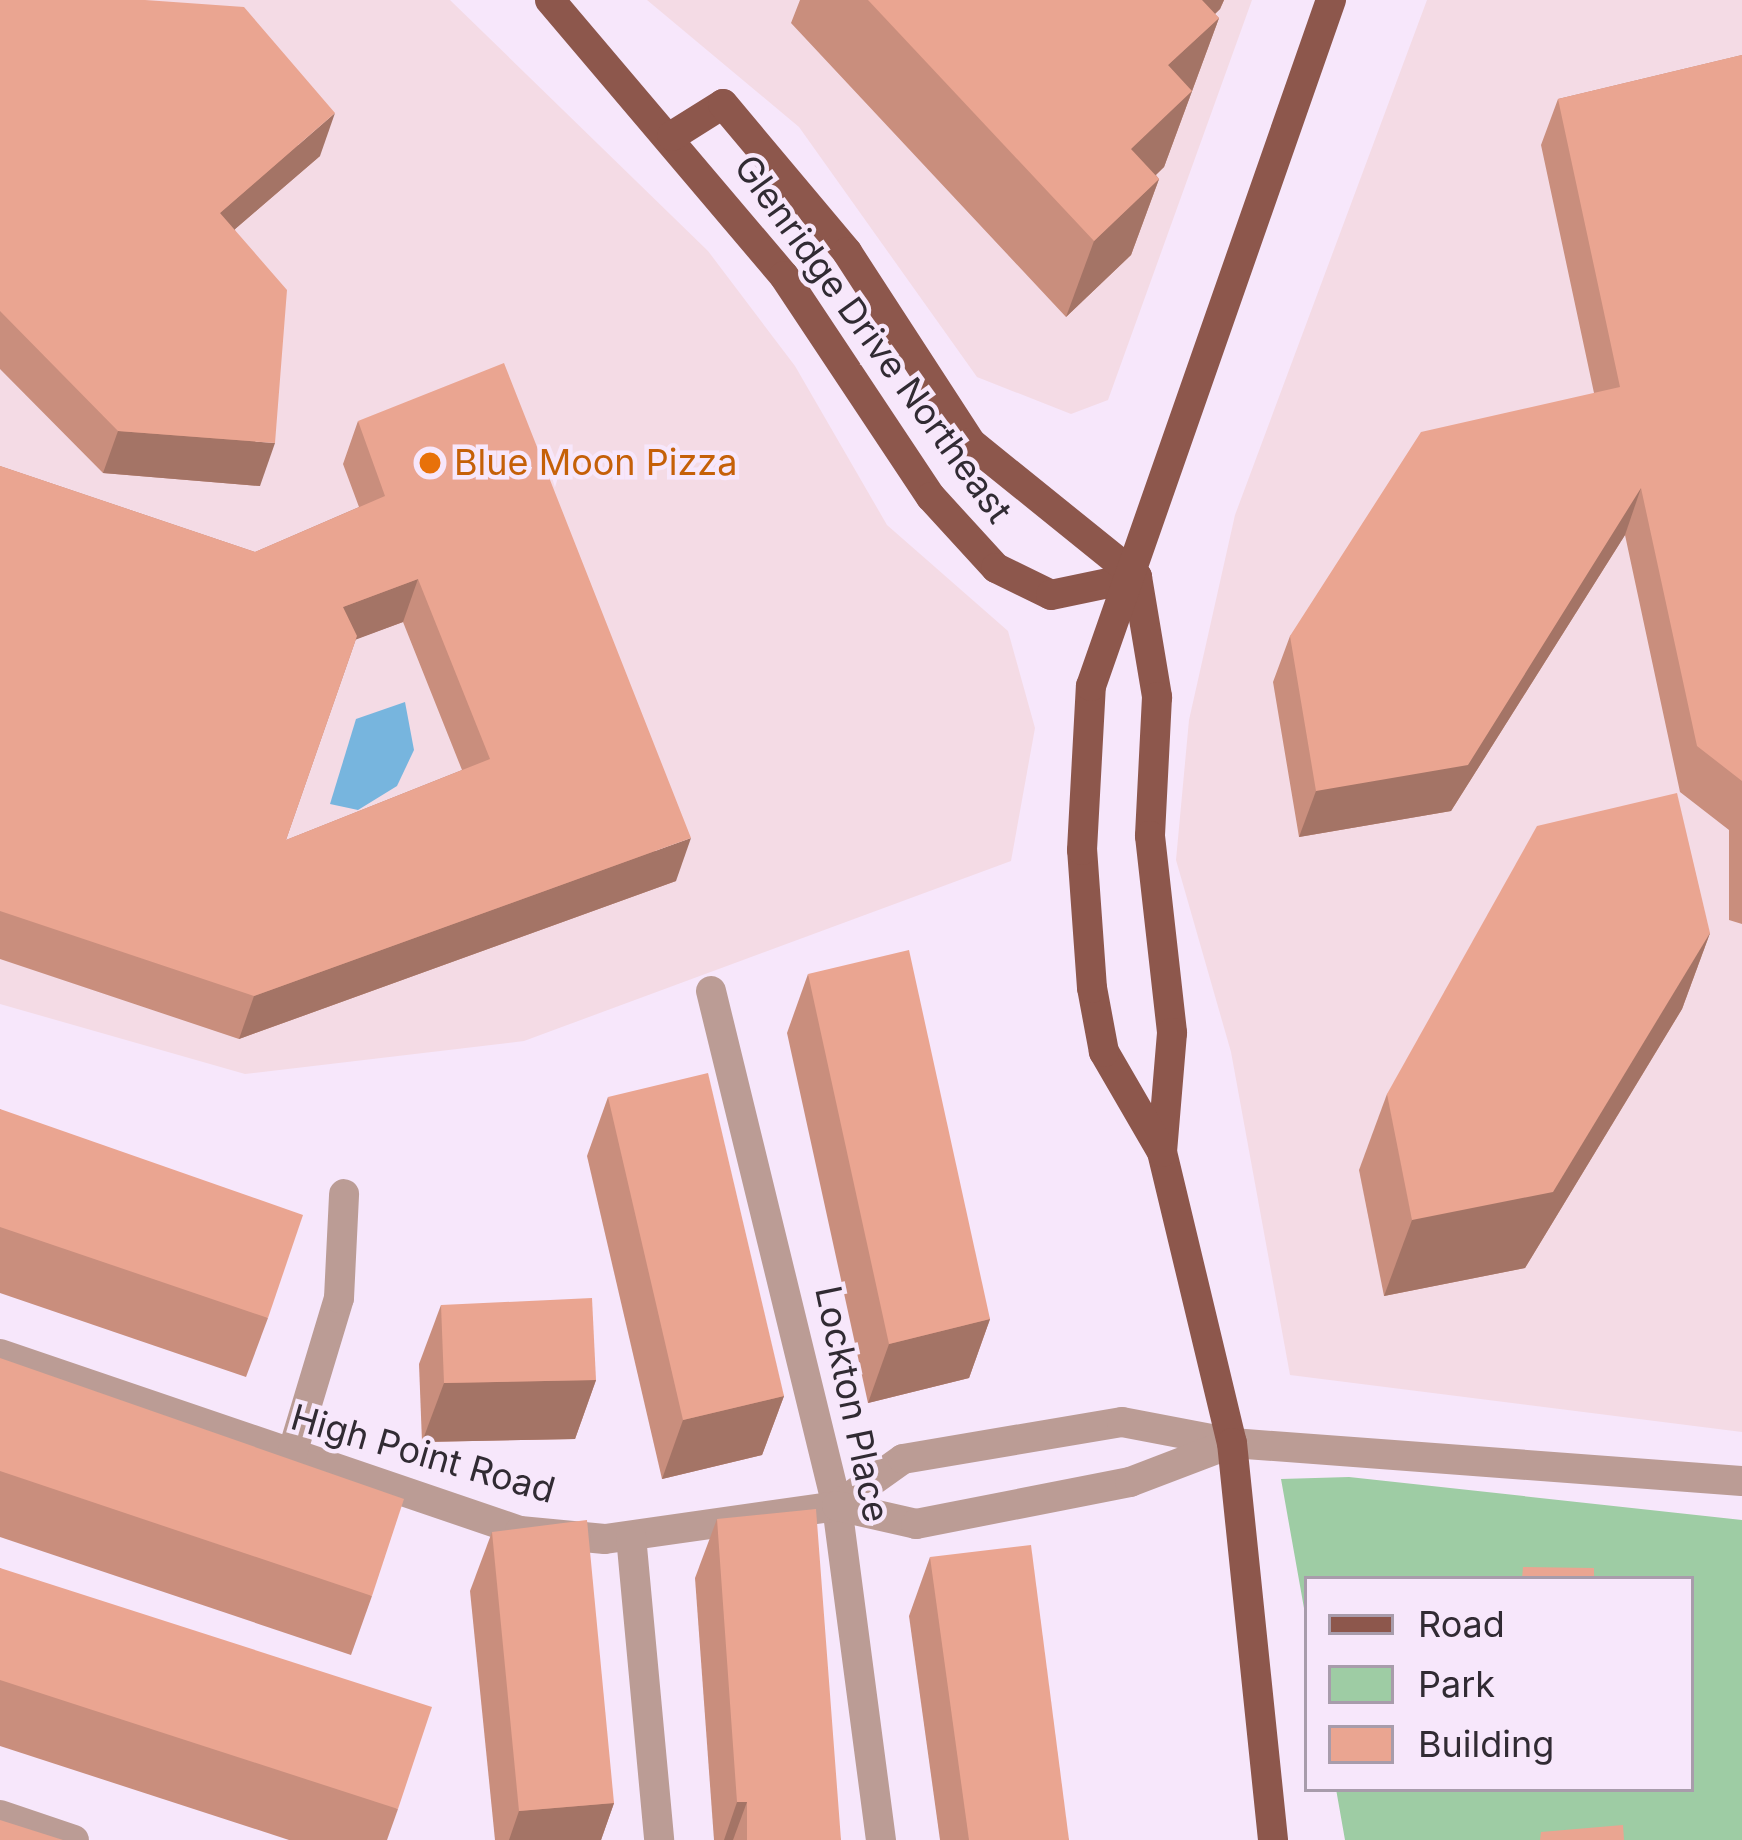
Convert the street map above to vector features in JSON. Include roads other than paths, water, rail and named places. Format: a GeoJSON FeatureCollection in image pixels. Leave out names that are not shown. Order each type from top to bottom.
{"type":"FeatureCollection","features":[{"type":"Feature","properties":{"kind":"main road","name":"Glenridge Drive Northeast"},"geometry":{"type":"LineString","coordinates":[[550,0],[672,136],[845,360],[931,497],[996,568],[1051,595],[1136,577]]}},
{"type":"Feature","properties":{"kind":"main road"},"geometry":{"type":"LineString","coordinates":[[1273,1840],[1232,1443],[1162,1152],[1104,1052],[1084,925],[1091,686],[1136,577],[1331,0]]}},
{"type":"Feature","properties":{"kind":"main road","name":"Glenridge Drive Northeast"},"geometry":{"type":"LineString","coordinates":[[672,136],[723,104],[847,252],[971,443],[1136,577]]}},
{"type":"Feature","properties":{"kind":"main road"},"geometry":{"type":"LineString","coordinates":[[1136,577],[1157,697],[1150,836],[1172,1033],[1162,1152]]}},
{"type":"Feature","properties":{"kind":"street","name":"Lockton Place"},"geometry":{"type":"LineString","coordinates":[[711,991],[837,1506],[881,1840]]}},
{"type":"Feature","properties":{"kind":"street"},"geometry":{"type":"LineString","coordinates":[[291,1457],[339,1298],[344,1194]]}},
{"type":"Feature","properties":{"kind":"street","name":"High Point Road"},"geometry":{"type":"LineString","coordinates":[[0,1354],[520,1532],[631,1536],[837,1506],[916,1524],[1130,1482],[1232,1443]]}},
{"type":"Feature","properties":{"kind":"street","name":"High Point Road"},"geometry":{"type":"LineString","coordinates":[[837,1506],[903,1459],[1122,1422],[1232,1443]]}},
{"type":"Feature","properties":{"kind":"street"},"geometry":{"type":"LineString","coordinates":[[1232,1443],[1742,1481]]}},
{"type":"Feature","properties":{"kind":"street"},"geometry":{"type":"LineString","coordinates":[[631,1536],[659,1840]]}},
{"type":"Feature","properties":{"kind":"street"},"geometry":{"type":"LineString","coordinates":[[0,1815],[74,1840]]}},
{"type":"Feature","properties":{"kind":"water"},"geometry":{"type":"Polygon","coordinates":[[[405,702],[414,750],[397,786],[358,810],[330,804],[356,719],[405,702]]]}},
{"type":"Feature","properties":{"kind":"place","name":"Blue Moon Pizza"},"geometry":{"type":"Point","coordinates":[430,463]}}]}
